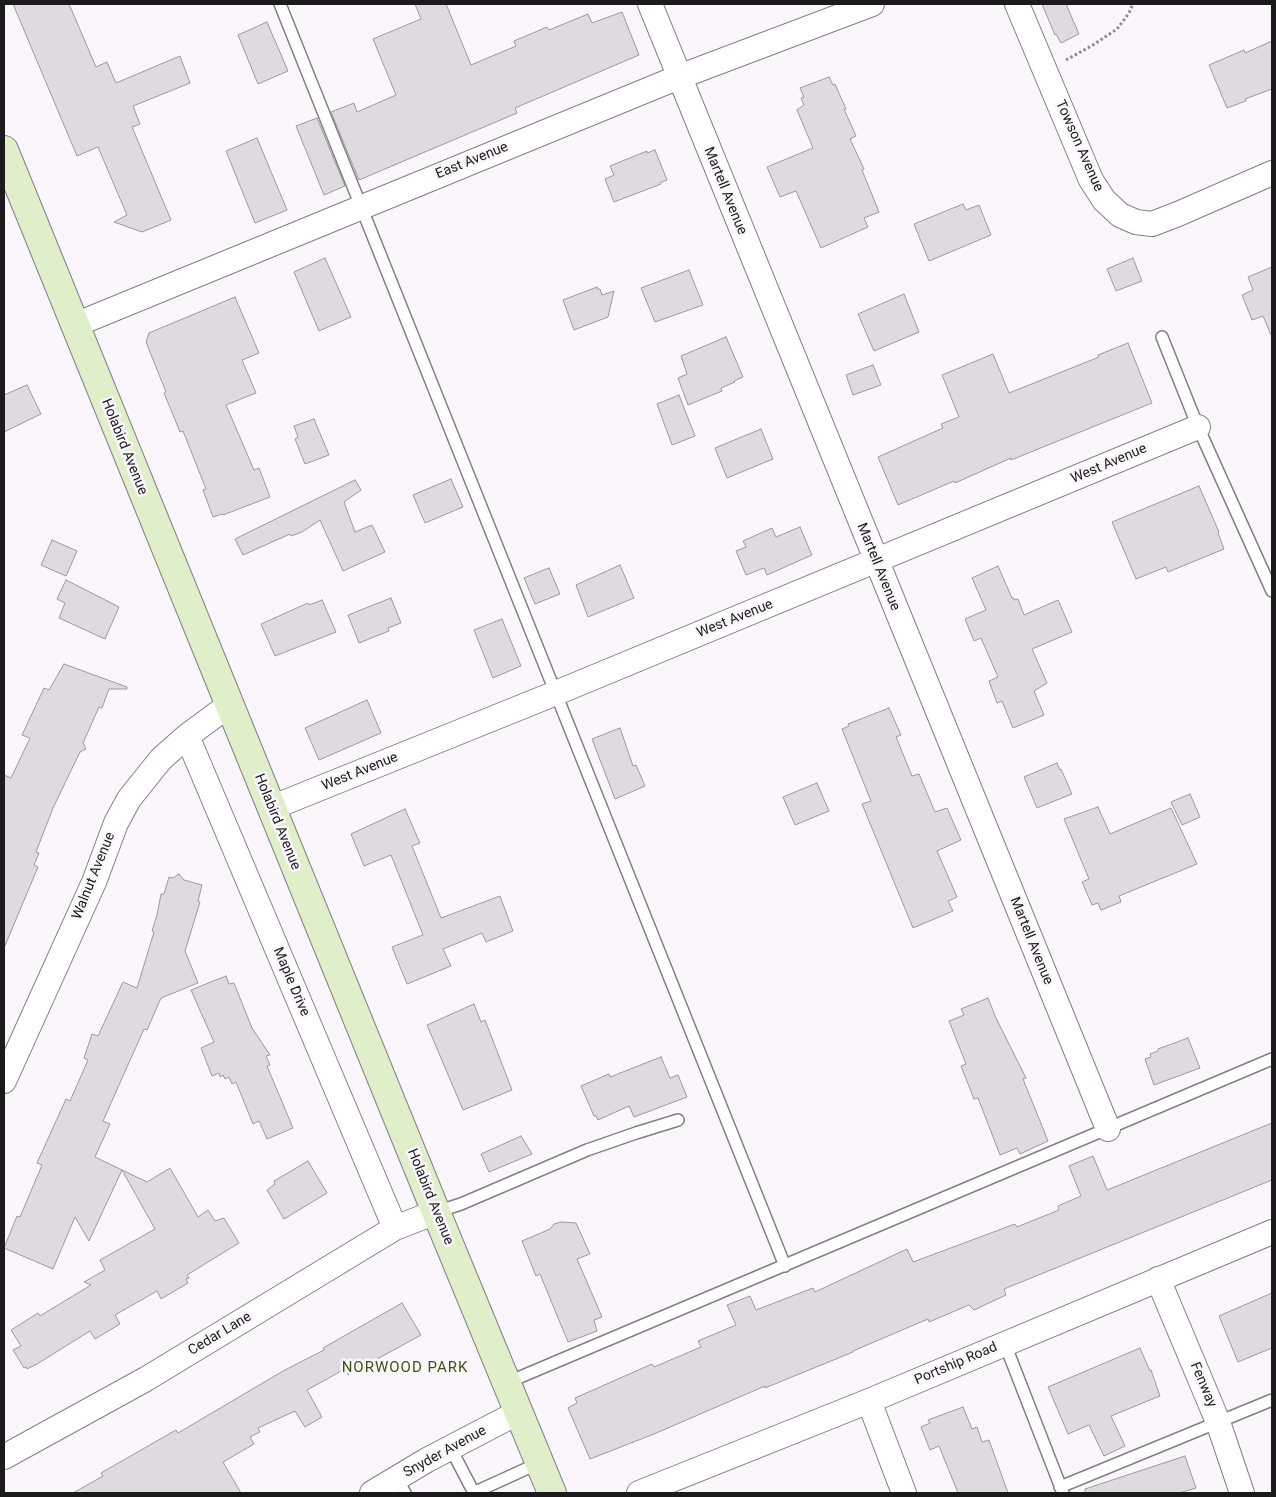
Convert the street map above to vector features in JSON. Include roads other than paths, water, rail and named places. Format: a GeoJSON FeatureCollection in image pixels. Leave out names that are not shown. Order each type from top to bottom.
{"type":"FeatureCollection","features":[{"type":"Feature","properties":{"kind":"main road","name":"Holabird Avenue"},"geometry":{"type":"LineString","coordinates":[[4,150],[552,1493]]}},
{"type":"Feature","properties":{"kind":"street","name":"Martell Avenue"},"geometry":{"type":"LineString","coordinates":[[650,4],[1108,1129]]}},
{"type":"Feature","properties":{"kind":"street","name":"East Avenue"},"geometry":{"type":"LineString","coordinates":[[75,325],[679,77],[872,4]]}},
{"type":"Feature","properties":{"kind":"street","name":"Towson Avenue"},"geometry":{"type":"LineString","coordinates":[[1017,4],[1091,180],[1104,200],[1120,215],[1136,222],[1152,224],[1272,173]]}},
{"type":"Feature","properties":{"kind":"street","name":"West Avenue"},"geometry":{"type":"LineString","coordinates":[[271,808],[556,693],[1198,427]]}},
{"type":"Feature","properties":{"kind":"street","name":"Walnut Avenue"},"geometry":{"type":"LineString","coordinates":[[4,1081],[94,882],[116,822],[129,799],[161,759],[229,705]]}},
{"type":"Feature","properties":{"kind":"street","name":"Maple Drive"},"geometry":{"type":"LineString","coordinates":[[188,736],[396,1228]]}},
{"type":"Feature","properties":{"kind":"street","name":"Cedar Lane"},"geometry":{"type":"LineString","coordinates":[[4,1457],[146,1379],[396,1228],[436,1212]]}},
{"type":"Feature","properties":{"kind":"street","name":"Portship Road"},"geometry":{"type":"LineString","coordinates":[[639,1493],[869,1401],[1272,1232]]}},
{"type":"Feature","properties":{"kind":"street","name":"Fenway"},"geometry":{"type":"LineString","coordinates":[[1158,1279],[1218,1422],[1242,1493]]}},
{"type":"Feature","properties":{"kind":"street"},"geometry":{"type":"LineString","coordinates":[[869,1401],[904,1493]]}},
{"type":"Feature","properties":{"kind":"street","name":"Snyder Avenue"},"geometry":{"type":"LineString","coordinates":[[372,1493],[401,1486],[450,1447],[519,1412]]}},
{"type":"Feature","properties":{"kind":"lane"},"geometry":{"type":"LineString","coordinates":[[280,4],[785,1266]]}},
{"type":"Feature","properties":{"kind":"lane"},"geometry":{"type":"LineString","coordinates":[[1162,338],[1198,427],[1272,591]]}},
{"type":"Feature","properties":{"kind":"lane"},"geometry":{"type":"LineString","coordinates":[[506,1383],[1272,1059]]}},
{"type":"Feature","properties":{"kind":"lane"},"geometry":{"type":"LineString","coordinates":[[436,1212],[461,1204],[587,1150],[636,1132],[678,1120]]}},
{"type":"Feature","properties":{"kind":"lane"},"geometry":{"type":"LineString","coordinates":[[1005,1344],[1062,1490],[1272,1400]]}},
{"type":"Feature","properties":{"kind":"lane"},"geometry":{"type":"LineString","coordinates":[[450,1447],[473,1493],[540,1463]]}},
{"type":"Feature","properties":{"kind":"district","name":"NORWOOD PARK"},"geometry":{"type":"Point","coordinates":[405,1368]}}]}
